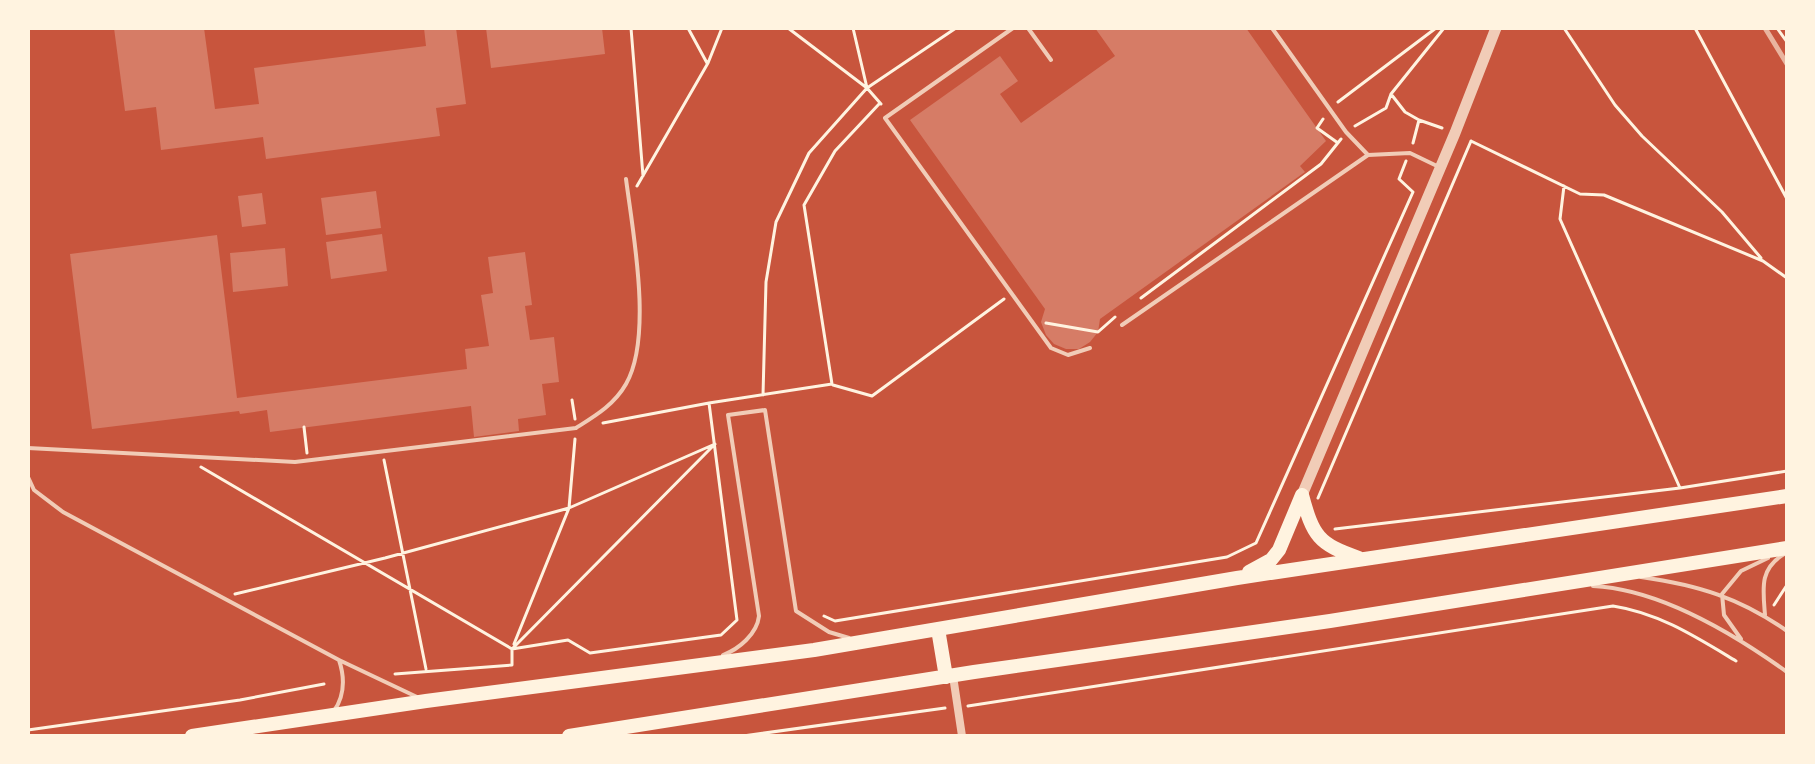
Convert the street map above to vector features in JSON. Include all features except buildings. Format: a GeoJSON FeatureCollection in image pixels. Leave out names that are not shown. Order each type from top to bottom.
{"type":"FeatureCollection","features":[{"type":"Feature","properties":{"kind":"highway"},"geometry":{"type":"LineString","coordinates":[[1302,495],[1314,532],[1340,551],[1363,560]]}},
{"type":"Feature","properties":{"kind":"highway"},"geometry":{"type":"LineString","coordinates":[[1237,578],[1271,560],[1279,550],[1302,495]]}},
{"type":"Feature","properties":{"kind":"highway"},"geometry":{"type":"LineString","coordinates":[[192,736],[873,640],[1237,578],[1787,496]]}},
{"type":"Feature","properties":{"kind":"highway"},"geometry":{"type":"LineString","coordinates":[[569,736],[1787,551]]}},
{"type":"Feature","properties":{"kind":"highway"},"geometry":{"type":"LineString","coordinates":[[938,629],[949,676]]}},
{"type":"Feature","properties":{"kind":"street"},"geometry":{"type":"LineString","coordinates":[[1302,495],[1496,28]]}},
{"type":"Feature","properties":{"kind":"street"},"geometry":{"type":"LineString","coordinates":[[949,676],[962,736]]}},
{"type":"Feature","properties":{"kind":"lane"},"geometry":{"type":"LineString","coordinates":[[1013,28],[885,118],[1051,348],[1068,355],[1090,348]]}},
{"type":"Feature","properties":{"kind":"lane"},"geometry":{"type":"LineString","coordinates":[[1028,28],[1051,60]]}},
{"type":"Feature","properties":{"kind":"lane"},"geometry":{"type":"LineString","coordinates":[[1272,28],[1346,132],[1368,155]]}},
{"type":"Feature","properties":{"kind":"lane"},"geometry":{"type":"LineString","coordinates":[[1122,325],[1368,155],[1410,153],[1439,167]]}},
{"type":"Feature","properties":{"kind":"lane"},"geometry":{"type":"LineString","coordinates":[[28,448],[295,462],[576,428],[604,411],[626,384],[638,352],[641,321],[626,179]]}},
{"type":"Feature","properties":{"kind":"lane"},"geometry":{"type":"LineString","coordinates":[[703,664],[731,652],[745,641],[758,625],[759,616],[728,415],[765,410],[796,611],[829,632],[843,637],[873,640]]}},
{"type":"Feature","properties":{"kind":"lane"},"geometry":{"type":"LineString","coordinates":[[28,477],[34,490],[63,512],[339,660],[426,701]]}},
{"type":"Feature","properties":{"kind":"lane"},"geometry":{"type":"LineString","coordinates":[[1743,641],[1724,615],[1722,594],[1732,578],[1741,571],[1787,551]]}},
{"type":"Feature","properties":{"kind":"lane"},"geometry":{"type":"LineString","coordinates":[[1767,614],[1765,573],[1772,561],[1787,551]]}},
{"type":"Feature","properties":{"kind":"lane"},"geometry":{"type":"LineString","coordinates":[[1621,574],[1674,581],[1722,594],[1767,614],[1787,631]]}},
{"type":"Feature","properties":{"kind":"lane"},"geometry":{"type":"LineString","coordinates":[[1563,584],[1609,587],[1650,598],[1743,641],[1787,672]]}},
{"type":"Feature","properties":{"kind":"lane"},"geometry":{"type":"LineString","coordinates":[[332,715],[341,701],[344,681],[339,660]]}},
{"type":"Feature","properties":{"kind":"path"},"geometry":{"type":"LineString","coordinates":[[631,28],[643,176]]}},
{"type":"Feature","properties":{"kind":"path"},"geometry":{"type":"LineString","coordinates":[[688,28],[708,63]]}},
{"type":"Feature","properties":{"kind":"path"},"geometry":{"type":"LineString","coordinates":[[629,200],[708,63],[722,28]]}},
{"type":"Feature","properties":{"kind":"path"},"geometry":{"type":"LineString","coordinates":[[788,28],[867,88]]}},
{"type":"Feature","properties":{"kind":"path"},"geometry":{"type":"LineString","coordinates":[[853,28],[867,88]]}},
{"type":"Feature","properties":{"kind":"path"},"geometry":{"type":"LineString","coordinates":[[763,395],[766,282],[776,222],[809,153],[867,88],[956,28]]}},
{"type":"Feature","properties":{"kind":"path"},"geometry":{"type":"LineString","coordinates":[[1338,143],[1317,128],[1329,109],[1436,28],[1438,35]]}},
{"type":"Feature","properties":{"kind":"path"},"geometry":{"type":"LineString","coordinates":[[1139,299],[1321,164],[1346,132],[1386,108],[1391,94],[1444,28]]}},
{"type":"Feature","properties":{"kind":"path"},"geometry":{"type":"LineString","coordinates":[[1564,28],[1615,105],[1642,136],[1722,212],[1763,261]]}},
{"type":"Feature","properties":{"kind":"path"},"geometry":{"type":"LineString","coordinates":[[1695,28],[1787,199]]}},
{"type":"Feature","properties":{"kind":"path"},"geometry":{"type":"LineString","coordinates":[[1777,28],[1787,42]]}},
{"type":"Feature","properties":{"kind":"path"},"geometry":{"type":"LineString","coordinates":[[823,615],[835,621],[1227,557],[1256,543],[1413,192],[1399,179],[1419,120],[1405,112],[1391,94]]}},
{"type":"Feature","properties":{"kind":"path"},"geometry":{"type":"LineString","coordinates":[[832,384],[804,205],[835,151],[880,103]]}},
{"type":"Feature","properties":{"kind":"path"},"geometry":{"type":"LineString","coordinates":[[1317,499],[1471,141],[1580,194],[1604,195],[1763,261],[1787,278]]}},
{"type":"Feature","properties":{"kind":"path"},"geometry":{"type":"LineString","coordinates":[[1564,186],[1560,219],[1680,488]]}},
{"type":"Feature","properties":{"kind":"path"},"geometry":{"type":"LineString","coordinates":[[576,428],[832,384],[872,396],[1012,294]]}},
{"type":"Feature","properties":{"kind":"path"},"geometry":{"type":"LineString","coordinates":[[1041,322],[1098,332],[1115,317]]}},
{"type":"Feature","properties":{"kind":"path"},"geometry":{"type":"LineString","coordinates":[[395,674],[512,665],[512,649],[569,508],[576,428],[572,400]]}},
{"type":"Feature","properties":{"kind":"path"},"geometry":{"type":"LineString","coordinates":[[183,456],[512,649],[568,640],[590,653],[721,635],[737,620],[709,403]]}},
{"type":"Feature","properties":{"kind":"path"},"geometry":{"type":"LineString","coordinates":[[304,427],[309,460]]}},
{"type":"Feature","properties":{"kind":"path"},"geometry":{"type":"LineString","coordinates":[[222,597],[402,554],[569,508],[715,444]]}},
{"type":"Feature","properties":{"kind":"path"},"geometry":{"type":"LineString","coordinates":[[512,649],[715,444]]}},
{"type":"Feature","properties":{"kind":"path"},"geometry":{"type":"LineString","coordinates":[[382,451],[426,670]]}},
{"type":"Feature","properties":{"kind":"path"},"geometry":{"type":"LineString","coordinates":[[1331,529],[1680,488],[1787,471]]}},
{"type":"Feature","properties":{"kind":"path"},"geometry":{"type":"LineString","coordinates":[[1767,614],[1787,585]]}},
{"type":"Feature","properties":{"kind":"path"},"geometry":{"type":"LineString","coordinates":[[743,736],[956,707],[1613,606],[1639,610],[1678,626],[1736,661]]}},
{"type":"Feature","properties":{"kind":"path"},"geometry":{"type":"LineString","coordinates":[[28,730],[240,700],[324,684]]}},
{"type":"Feature","properties":{"kind":"railway"},"geometry":{"type":"LineString","coordinates":[[1765,28],[1787,64]]}}]}
